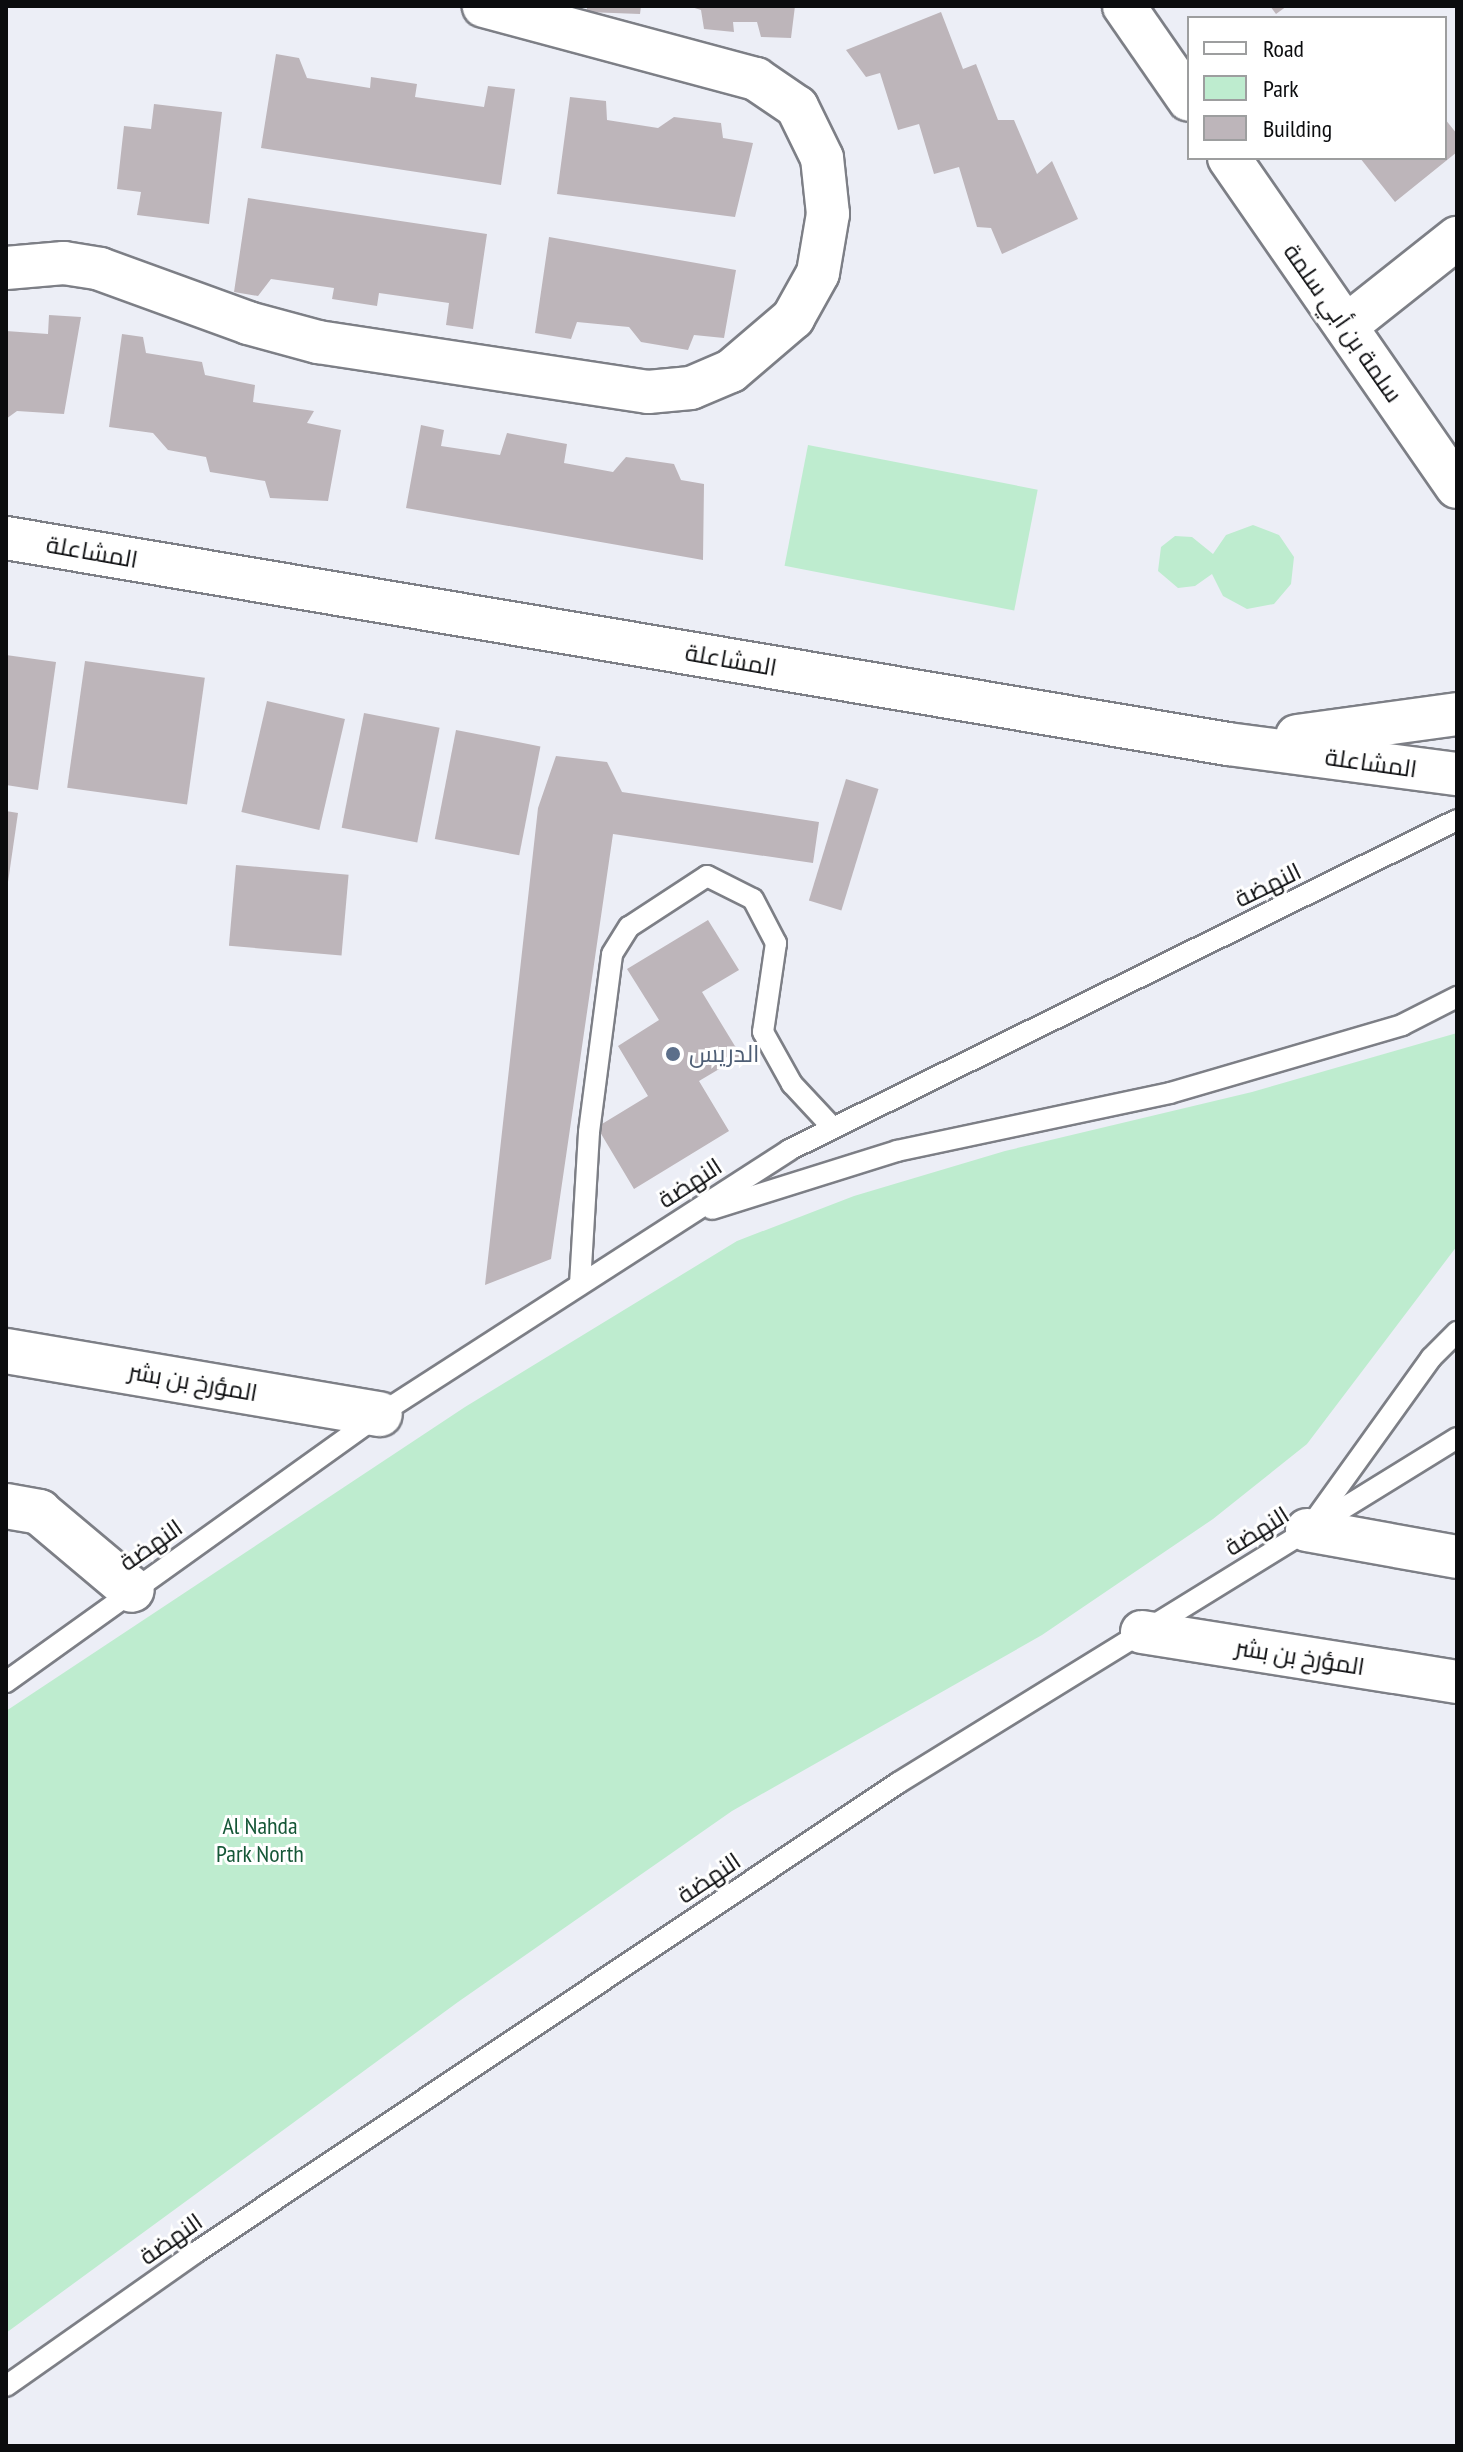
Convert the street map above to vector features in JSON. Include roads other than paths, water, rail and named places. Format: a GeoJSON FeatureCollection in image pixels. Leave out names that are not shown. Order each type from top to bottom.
{"type":"FeatureCollection","features":[{"type":"Feature","properties":{"kind":"street"},"geometry":{"type":"LineString","coordinates":[[6,268],[64,263],[100,269],[248,323],[318,342],[648,392],[691,388],[731,371],[793,318],[818,273],[828,214],[822,158],[797,107],[756,79],[484,6]]}},
{"type":"Feature","properties":{"kind":"street"},"geometry":{"type":"LineString","coordinates":[[1124,6],[1187,97]]}},
{"type":"Feature","properties":{"kind":"street","name":"سلمة بن أبي سلمة"},"geometry":{"type":"LineString","coordinates":[[1230,160],[1457,487]]}},
{"type":"Feature","properties":{"kind":"street"},"geometry":{"type":"LineString","coordinates":[[1346,326],[1457,238]]}},
{"type":"Feature","properties":{"kind":"street","name":"المشاعلة"},"geometry":{"type":"LineString","coordinates":[[6,538],[1228,744],[1457,774]]}},
{"type":"Feature","properties":{"kind":"street"},"geometry":{"type":"LineString","coordinates":[[1228,744],[1457,714]]}},
{"type":"Feature","properties":{"kind":"street","name":"المؤرخ بن بشر"},"geometry":{"type":"LineString","coordinates":[[6,1351],[380,1414]]}},
{"type":"Feature","properties":{"kind":"street"},"geometry":{"type":"LineString","coordinates":[[6,1506],[39,1512],[132,1590]]}},
{"type":"Feature","properties":{"kind":"street"},"geometry":{"type":"LineString","coordinates":[[1307,1530],[1457,1557]]}},
{"type":"Feature","properties":{"kind":"street","name":"المؤرخ بن بشر"},"geometry":{"type":"LineString","coordinates":[[1142,1632],[1457,1682]]}},
{"type":"Feature","properties":{"kind":"lane","name":"النهضة"},"geometry":{"type":"LineString","coordinates":[[6,1682],[380,1414],[685,1217],[833,1128],[1457,820]]}},
{"type":"Feature","properties":{"kind":"lane"},"geometry":{"type":"LineString","coordinates":[[580,1284],[589,1132],[612,954],[629,927],[707,876],[753,899],[776,943],[763,1032],[792,1084],[833,1128]]}},
{"type":"Feature","properties":{"kind":"lane"},"geometry":{"type":"LineString","coordinates":[[685,1217],[897,1151],[1170,1093],[1402,1025],[1457,997]]}},
{"type":"Feature","properties":{"kind":"lane"},"geometry":{"type":"LineString","coordinates":[[1307,1530],[1431,1358],[1457,1332]]}},
{"type":"Feature","properties":{"kind":"lane","name":"النهضة"},"geometry":{"type":"LineString","coordinates":[[6,2386],[195,2253],[885,1792],[1457,1438]]}},
{"type":"Feature","properties":{"kind":"place","name":"الدريس"},"geometry":{"type":"Point","coordinates":[673,1054]}},
{"type":"Feature","properties":{"kind":"park label","name":"Al Nahda Park North"},"geometry":{"type":"Point","coordinates":[260,1840]}}]}
